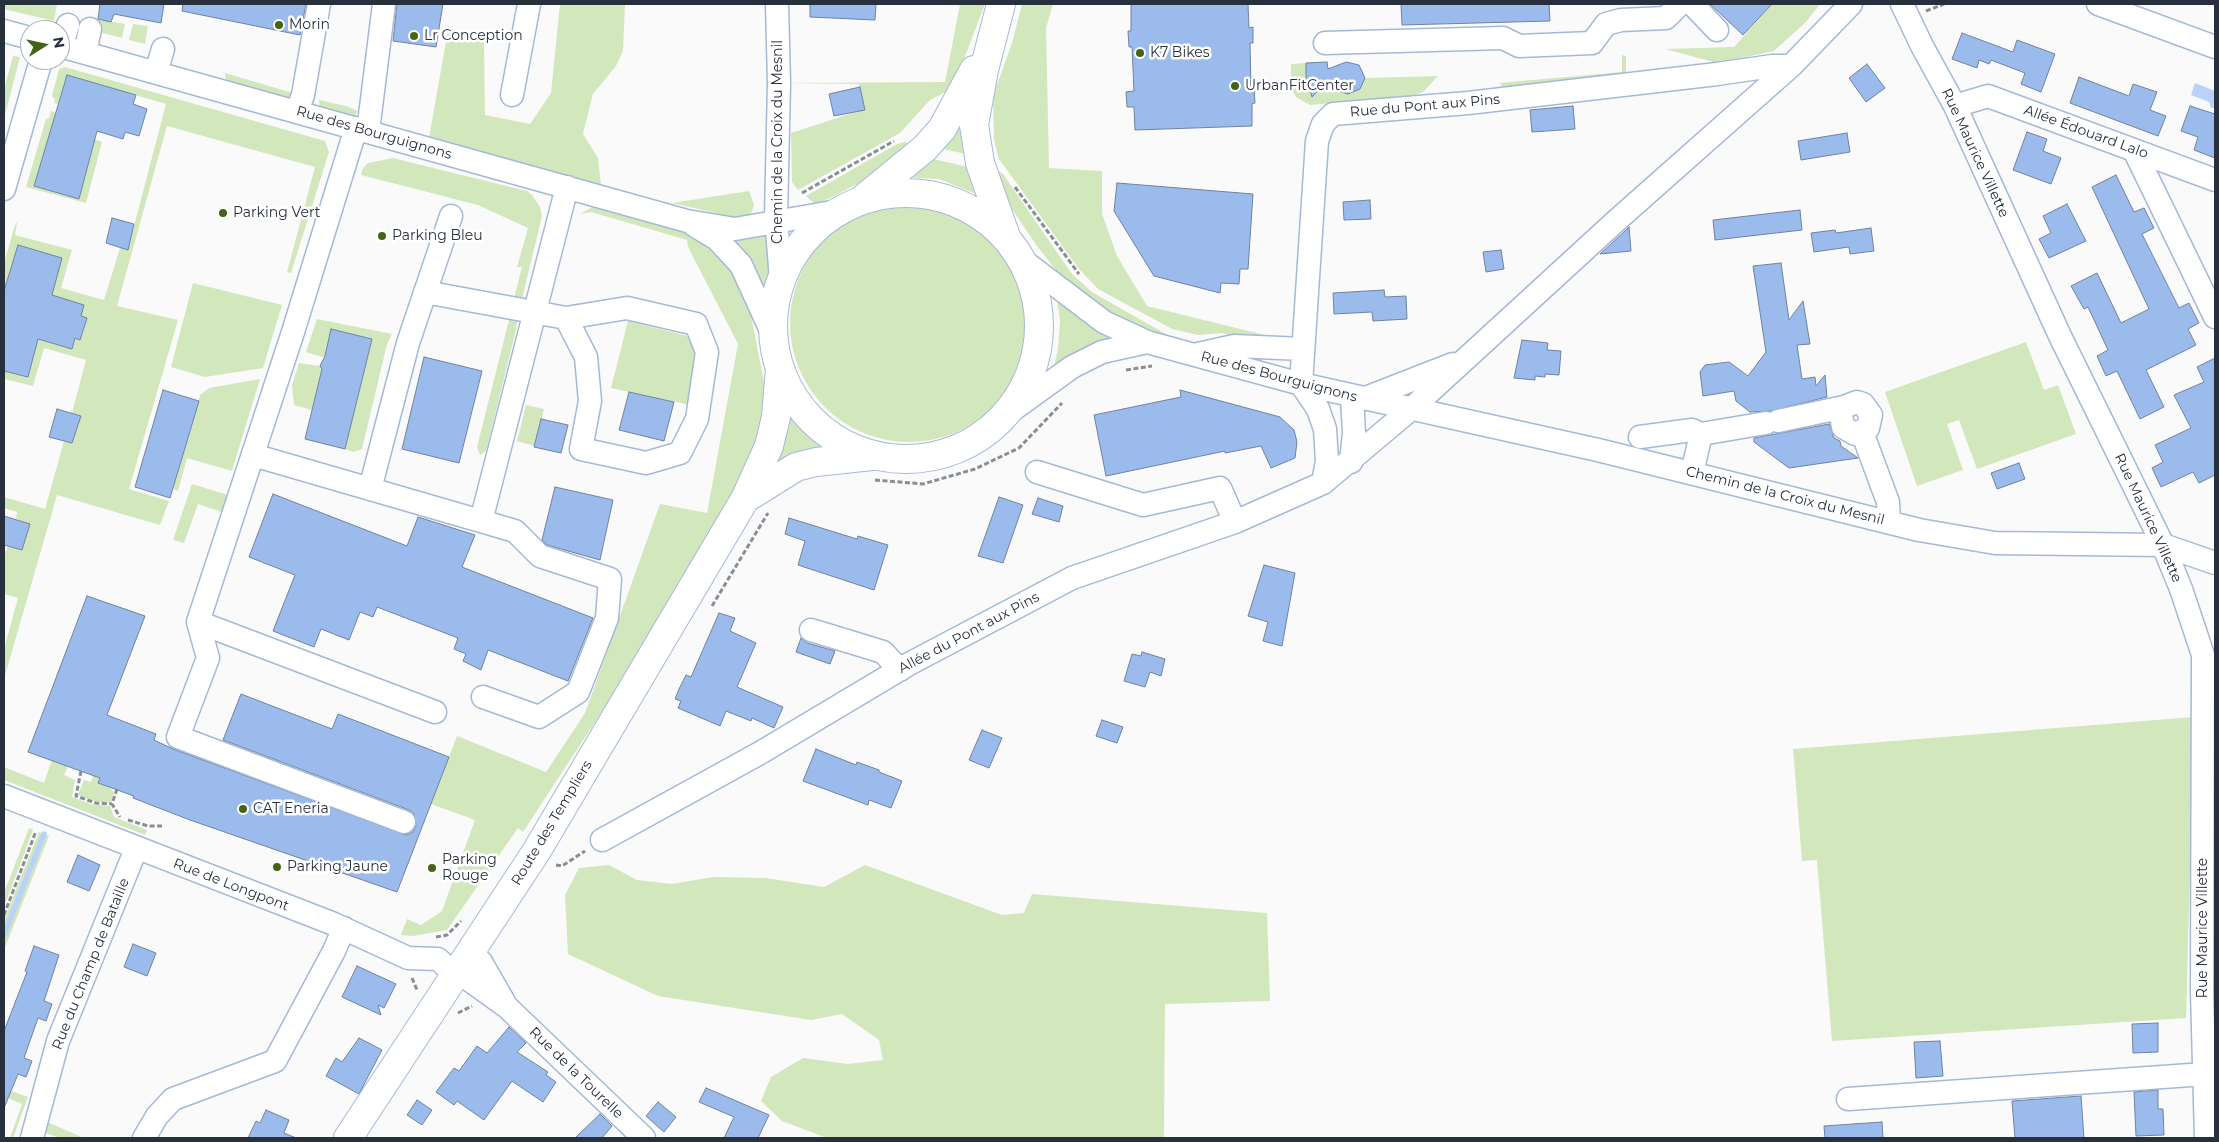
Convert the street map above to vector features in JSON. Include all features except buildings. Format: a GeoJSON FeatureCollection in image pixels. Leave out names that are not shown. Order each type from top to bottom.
{"type":"FeatureCollection","features":[{"type":"Feature","properties":{"kind":"main road"},"geometry":{"type":"LineString","coordinates":[[863,199],[925,148],[942,129],[967,86],[998,15]]}},
{"type":"Feature","properties":{"kind":"main road"},"geometry":{"type":"LineString","coordinates":[[998,15],[980,86],[974,126],[980,163],[1014,249],[1033,285],[1038,312],[1038,340],[1032,368],[1021,394],[1004,416],[987,432],[967,444],[946,453],[923,458],[899,459],[874,468],[817,424],[795,398],[780,368],[774,334],[775,307],[781,280],[791,259],[804,240],[820,224],[838,211],[863,199],[889,193],[915,192],[941,197],[965,206],[980,215],[1014,249]]}},
{"type":"Feature","properties":{"kind":"main road","name":"Route des Templiers"},"geometry":{"type":"LineString","coordinates":[[348,1138],[536,852],[745,499],[770,446],[776,418],[780,368]]}},
{"type":"Feature","properties":{"kind":"main road","name":"Route des Templiers"},"geometry":{"type":"LineString","coordinates":[[745,499],[796,467],[816,462],[874,468]]}},
{"type":"Feature","properties":{"kind":"street"},"geometry":{"type":"LineString","coordinates":[[297,111],[303,95],[304,63],[319,4]]}},
{"type":"Feature","properties":{"kind":"street"},"geometry":{"type":"LineString","coordinates":[[384,4],[362,129],[198,622],[208,658],[178,737],[404,822]]}},
{"type":"Feature","properties":{"kind":"street"},"geometry":{"type":"LineString","coordinates":[[512,95],[529,4]]}},
{"type":"Feature","properties":{"kind":"street","name":"Chemin de la Croix du Mesnil"},"geometry":{"type":"LineString","coordinates":[[777,4],[779,83],[776,222],[781,280]]}},
{"type":"Feature","properties":{"kind":"street"},"geometry":{"type":"LineString","coordinates":[[1325,43],[1503,38],[1519,46],[1592,43],[1606,24],[1621,20],[1666,18],[1680,4]]}},
{"type":"Feature","properties":{"kind":"street"},"geometry":{"type":"LineString","coordinates":[[1692,4],[1717,30]]}},
{"type":"Feature","properties":{"kind":"street","name":"Rue Maurice Villette"},"geometry":{"type":"LineString","coordinates":[[1902,4],[1922,46],[1955,106],[2056,328],[2163,546],[2181,589],[2203,655],[2209,807],[2209,992],[2205,1074],[2206,1138]]}},
{"type":"Feature","properties":{"kind":"street"},"geometry":{"type":"LineString","coordinates":[[2098,4],[2215,46]]}},
{"type":"Feature","properties":{"kind":"street"},"geometry":{"type":"LineString","coordinates":[[1411,409],[1464,359],[1790,66],[1849,5]]}},
{"type":"Feature","properties":{"kind":"street"},"geometry":{"type":"LineString","coordinates":[[70,36],[79,27],[85,53]]}},
{"type":"Feature","properties":{"kind":"street"},"geometry":{"type":"LineString","coordinates":[[4,31],[20,35]]}},
{"type":"Feature","properties":{"kind":"street","name":"Rue des Bourguignons"},"geometry":{"type":"LineString","coordinates":[[70,49],[156,72],[208,78],[297,111],[687,221],[735,229],[838,211]]}},
{"type":"Feature","properties":{"kind":"street"},"geometry":{"type":"LineString","coordinates":[[156,72],[163,49]]}},
{"type":"Feature","properties":{"kind":"street","name":"Rue du Pont aux Pins"},"geometry":{"type":"LineString","coordinates":[[1300,384],[1317,141],[1323,124],[1333,114],[1468,103],[1772,66],[1790,66]]}},
{"type":"Feature","properties":{"kind":"street"},"geometry":{"type":"LineString","coordinates":[[4,189],[38,70]]}},
{"type":"Feature","properties":{"kind":"street","name":"Allée Édouard Lalo"},"geometry":{"type":"LineString","coordinates":[[1955,106],[1988,96],[2215,180]]}},
{"type":"Feature","properties":{"kind":"street"},"geometry":{"type":"LineString","coordinates":[[2134,150],[2215,317]]}},
{"type":"Feature","properties":{"kind":"street"},"geometry":{"type":"LineString","coordinates":[[481,521],[551,315],[567,187]]}},
{"type":"Feature","properties":{"kind":"street"},"geometry":{"type":"LineString","coordinates":[[370,489],[408,343],[451,216]]}},
{"type":"Feature","properties":{"kind":"street","name":"Rue des Bourguignons"},"geometry":{"type":"LineString","coordinates":[[687,221],[716,239],[741,265],[774,334]]}},
{"type":"Feature","properties":{"kind":"street","name":"Rue des Bourguignons"},"geometry":{"type":"LineString","coordinates":[[1014,249],[1104,322],[1147,342],[1300,384],[1411,409]]}},
{"type":"Feature","properties":{"kind":"street"},"geometry":{"type":"LineString","coordinates":[[425,292],[551,315],[627,308],[696,324],[707,352],[697,419],[680,453],[646,463],[581,449],[590,402],[586,357],[551,315]]}},
{"type":"Feature","properties":{"kind":"street"},"geometry":{"type":"LineString","coordinates":[[1004,416],[1072,367],[1102,352],[1147,342]]}},
{"type":"Feature","properties":{"kind":"street"},"geometry":{"type":"LineString","coordinates":[[1194,354],[1234,346],[1303,349]]}},
{"type":"Feature","properties":{"kind":"street"},"geometry":{"type":"LineString","coordinates":[[1351,462],[1357,398],[1464,359]]}},
{"type":"Feature","properties":{"kind":"street"},"geometry":{"type":"LineString","coordinates":[[1300,384],[1318,409],[1325,429],[1328,461],[1323,483]]}},
{"type":"Feature","properties":{"kind":"street"},"geometry":{"type":"LineString","coordinates":[[1640,438],[1692,430],[1701,434],[1844,408],[1841,414],[1843,427],[1855,434],[1862,432],[1888,502],[1889,522]]}},
{"type":"Feature","properties":{"kind":"street","name":"Chemin de la Croix du Mesnil"},"geometry":{"type":"LineString","coordinates":[[1411,409],[1692,473],[1919,530],[1995,543],[2163,546],[2215,563]]}},
{"type":"Feature","properties":{"kind":"street","name":"Allée du Pont aux Pins"},"geometry":{"type":"LineString","coordinates":[[602,840],[760,753],[900,670],[1072,578],[1235,522],[1323,483],[1351,462],[1411,409]]}},
{"type":"Feature","properties":{"kind":"street"},"geometry":{"type":"LineString","coordinates":[[1692,473],[1701,434]]}},
{"type":"Feature","properties":{"kind":"street"},"geometry":{"type":"LineString","coordinates":[[253,455],[516,531],[540,556],[610,579],[607,618],[578,692],[539,717],[483,697]]}},
{"type":"Feature","properties":{"kind":"street"},"geometry":{"type":"LineString","coordinates":[[1037,472],[1143,505],[1220,488],[1235,522]]}},
{"type":"Feature","properties":{"kind":"street"},"geometry":{"type":"LineString","coordinates":[[198,622],[436,712]]}},
{"type":"Feature","properties":{"kind":"street"},"geometry":{"type":"LineString","coordinates":[[811,630],[883,652],[900,670]]}},
{"type":"Feature","properties":{"kind":"street","name":"Rue de Longpont"},"geometry":{"type":"LineString","coordinates":[[4,796],[150,842],[344,928],[371,932],[408,958],[438,959],[461,966]]}},
{"type":"Feature","properties":{"kind":"street","name":"Rue du Champ de Bataille"},"geometry":{"type":"LineString","coordinates":[[32,1138],[58,1041],[150,842]]}},
{"type":"Feature","properties":{"kind":"street"},"geometry":{"type":"LineString","coordinates":[[144,1138],[158,1116],[173,1099],[267,1066],[275,1061],[334,951],[344,928]]}},
{"type":"Feature","properties":{"kind":"street","name":"Rue de la Tourelle"},"geometry":{"type":"LineString","coordinates":[[461,966],[481,962],[507,1008]]}},
{"type":"Feature","properties":{"kind":"street","name":"Rue de la Tourelle"},"geometry":{"type":"LineString","coordinates":[[461,966],[487,995],[507,1008],[644,1138]]}},
{"type":"Feature","properties":{"kind":"street"},"geometry":{"type":"LineString","coordinates":[[1848,1099],[2205,1074]]}},
{"type":"Feature","properties":{"kind":"path"},"geometry":{"type":"LineString","coordinates":[[802,193],[900,139]]}},
{"type":"Feature","properties":{"kind":"path"},"geometry":{"type":"LineString","coordinates":[[1014,186],[1051,239],[1083,279]]}},
{"type":"Feature","properties":{"kind":"path"},"geometry":{"type":"LineString","coordinates":[[1119,372],[1157,366]]}},
{"type":"Feature","properties":{"kind":"path"},"geometry":{"type":"LineString","coordinates":[[874,468],[923,484],[976,469],[1018,448],[1062,402]]}},
{"type":"Feature","properties":{"kind":"path"},"geometry":{"type":"LineString","coordinates":[[711,607],[771,508]]}},
{"type":"Feature","properties":{"kind":"path"},"geometry":{"type":"LineString","coordinates":[[81,771],[76,796],[96,803],[112,804]]}},
{"type":"Feature","properties":{"kind":"path"},"geometry":{"type":"LineString","coordinates":[[117,789],[112,804],[118,816],[148,826],[150,842]]}},
{"type":"Feature","properties":{"kind":"path"},"geometry":{"type":"LineString","coordinates":[[4,915],[36,831]]}},
{"type":"Feature","properties":{"kind":"path"},"geometry":{"type":"LineString","coordinates":[[554,864],[562,866],[602,840]]}},
{"type":"Feature","properties":{"kind":"path"},"geometry":{"type":"LineString","coordinates":[[550,872],[559,857]]}},
{"type":"Feature","properties":{"kind":"path"},"geometry":{"type":"LineString","coordinates":[[430,938],[447,935],[466,914]]}},
{"type":"Feature","properties":{"kind":"path"},"geometry":{"type":"LineString","coordinates":[[451,1016],[471,1008],[487,995]]}},
{"type":"Feature","properties":{"kind":"green space"},"geometry":{"type":"Polygon","coordinates":[[[4,4],[57,4],[54,20],[4,9],[4,4]]]}},
{"type":"Feature","properties":{"kind":"green space"},"geometry":{"type":"Polygon","coordinates":[[[560,4],[625,4],[623,51],[616,66],[593,94],[583,134],[598,158],[601,185],[429,138],[448,30],[484,40],[485,115],[530,124],[551,93],[560,4]]]}},
{"type":"Feature","properties":{"kind":"green space"},"geometry":{"type":"Polygon","coordinates":[[[960,4],[985,4],[953,88],[930,100],[900,133],[798,190],[792,182],[791,133],[865,109],[859,84],[779,83],[945,82],[960,4]]]}},
{"type":"Feature","properties":{"kind":"green space"},"geometry":{"type":"Polygon","coordinates":[[[1022,4],[1053,4],[1046,28],[1049,168],[1102,171],[1102,214],[1117,256],[1147,306],[1281,339],[1266,342],[1221,333],[1198,335],[1172,329],[1098,289],[1079,269],[999,159],[994,140],[993,96],[1012,43],[1022,4]]]}},
{"type":"Feature","properties":{"kind":"green space"},"geometry":{"type":"Polygon","coordinates":[[[1772,4],[1820,4],[1806,22],[1774,51],[1717,63],[1665,49],[1734,47],[1772,4]]]}},
{"type":"Feature","properties":{"kind":"green space"},"geometry":{"type":"Polygon","coordinates":[[[97,19],[125,24],[122,38],[95,31],[97,19]]]}},
{"type":"Feature","properties":{"kind":"green space"},"geometry":{"type":"Polygon","coordinates":[[[133,24],[148,26],[145,44],[129,40],[133,24]]]}},
{"type":"Feature","properties":{"kind":"green space"},"geometry":{"type":"Polygon","coordinates":[[[1622,55],[1626,56],[1626,76],[1504,88],[1499,83],[1622,72],[1622,55]]]}},
{"type":"Feature","properties":{"kind":"green space"},"geometry":{"type":"Polygon","coordinates":[[[13,56],[20,57],[4,119],[4,89],[13,56]]]}},
{"type":"Feature","properties":{"kind":"green space"},"geometry":{"type":"Polygon","coordinates":[[[1306,63],[1306,78],[1315,92],[1333,76],[1336,88],[1348,94],[1360,89],[1365,78],[1438,76],[1423,92],[1412,96],[1310,105],[1296,97],[1291,88],[1291,64],[1306,63]]]}},
{"type":"Feature","properties":{"kind":"green space"},"geometry":{"type":"Polygon","coordinates":[[[70,68],[325,141],[329,152],[291,273],[287,272],[315,167],[167,126],[117,306],[178,320],[129,489],[169,501],[160,525],[57,495],[4,679],[4,649],[18,598],[4,594],[4,556],[8,546],[22,550],[30,524],[16,519],[17,512],[4,508],[4,497],[45,509],[64,441],[72,443],[81,416],[72,413],[86,360],[44,348],[33,386],[4,379],[4,371],[28,377],[36,347],[32,346],[34,339],[44,339],[44,341],[72,349],[75,338],[80,339],[87,318],[81,316],[84,306],[49,298],[61,258],[18,245],[4,291],[4,263],[16,222],[15,235],[72,250],[61,288],[104,300],[120,248],[128,249],[166,104],[67,75],[58,104],[54,103],[55,99],[52,96],[59,70],[70,70],[70,68]]]}},
{"type":"Feature","properties":{"kind":"green space"},"geometry":{"type":"Polygon","coordinates":[[[225,73],[293,93],[285,101],[226,84],[225,73]]]}},
{"type":"Feature","properties":{"kind":"green space"},"geometry":{"type":"Polygon","coordinates":[[[319,100],[346,106],[358,111],[352,119],[320,110],[319,100]]]}},
{"type":"Feature","properties":{"kind":"green space"},"geometry":{"type":"Polygon","coordinates":[[[963,105],[970,155],[935,147],[963,105]]]}},
{"type":"Feature","properties":{"kind":"green space"},"geometry":{"type":"Polygon","coordinates":[[[51,111],[56,113],[34,186],[79,199],[95,139],[102,142],[86,203],[26,187],[46,119],[49,118],[51,111]]]}},
{"type":"Feature","properties":{"kind":"green space"},"geometry":{"type":"Polygon","coordinates":[[[905,142],[914,145],[871,177],[816,205],[806,196],[897,144],[905,142]]]}},
{"type":"Feature","properties":{"kind":"green space"},"geometry":{"type":"Polygon","coordinates":[[[925,157],[972,168],[986,198],[939,179],[899,177],[925,157]]]}},
{"type":"Feature","properties":{"kind":"green space"},"geometry":{"type":"Polygon","coordinates":[[[393,158],[527,191],[532,195],[540,207],[542,216],[521,303],[514,298],[522,267],[517,267],[528,228],[478,205],[361,175],[363,168],[368,163],[393,158]]]}},
{"type":"Feature","properties":{"kind":"green space"},"geometry":{"type":"Polygon","coordinates":[[[994,168],[1003,174],[1072,274],[1092,292],[1171,337],[1154,333],[1115,318],[1072,291],[1037,246],[1001,193],[994,168]]]}},
{"type":"Feature","properties":{"kind":"green space"},"geometry":{"type":"Polygon","coordinates":[[[749,191],[754,205],[750,217],[733,217],[672,203],[749,191]]]}},
{"type":"Feature","properties":{"kind":"green space"},"geometry":{"type":"Polygon","coordinates":[[[909,204],[943,209],[954,213],[975,224],[993,239],[1008,257],[1019,278],[1023,289],[1028,323],[1023,357],[1019,368],[1008,389],[993,407],[975,422],[954,433],[943,437],[909,442],[875,437],[864,433],[843,422],[825,407],[810,389],[799,368],[795,357],[790,323],[795,289],[799,278],[810,257],[825,239],[843,224],[864,213],[875,209],[909,204]]]}},
{"type":"Feature","properties":{"kind":"green space"},"geometry":{"type":"Polygon","coordinates":[[[594,206],[690,233],[714,249],[747,294],[767,398],[760,454],[633,664],[523,832],[518,828],[447,930],[413,936],[401,935],[407,919],[421,925],[442,911],[475,820],[431,804],[457,736],[546,772],[585,713],[660,504],[707,513],[738,344],[688,247],[687,240],[591,212],[580,214],[594,206]]]}},
{"type":"Feature","properties":{"kind":"green space"},"geometry":{"type":"Polygon","coordinates":[[[717,233],[768,234],[771,277],[764,299],[717,233]]]}},
{"type":"Feature","properties":{"kind":"green space"},"geometry":{"type":"Polygon","coordinates":[[[193,283],[282,305],[263,368],[205,377],[171,367],[193,283]]]}},
{"type":"Feature","properties":{"kind":"green space"},"geometry":{"type":"Polygon","coordinates":[[[1056,293],[1124,339],[1053,371],[1058,349],[1060,321],[1056,293]]]}},
{"type":"Feature","properties":{"kind":"green space"},"geometry":{"type":"Polygon","coordinates":[[[510,316],[518,318],[515,334],[486,451],[480,455],[477,447],[510,316]]]}},
{"type":"Feature","properties":{"kind":"green space"},"geometry":{"type":"Polygon","coordinates":[[[317,319],[392,334],[387,344],[362,449],[353,452],[345,449],[372,339],[332,329],[325,356],[322,357],[306,352],[317,319]]]}},
{"type":"Feature","properties":{"kind":"green space"},"geometry":{"type":"Polygon","coordinates":[[[628,321],[688,336],[696,353],[690,405],[611,388],[628,321]]]}},
{"type":"Feature","properties":{"kind":"green space"},"geometry":{"type":"Polygon","coordinates":[[[2026,342],[2044,390],[2058,385],[2076,434],[1977,469],[1959,420],[1947,424],[1963,470],[1917,486],[1885,392],[2026,342]]]}},
{"type":"Feature","properties":{"kind":"green space"},"geometry":{"type":"Polygon","coordinates":[[[299,363],[320,366],[322,369],[312,410],[294,405],[292,385],[299,363]]]}},
{"type":"Feature","properties":{"kind":"green space"},"geometry":{"type":"Polygon","coordinates":[[[260,379],[232,471],[187,458],[178,491],[173,489],[200,395],[209,388],[260,379]]]}},
{"type":"Feature","properties":{"kind":"green space"},"geometry":{"type":"Polygon","coordinates":[[[526,405],[544,409],[535,446],[517,441],[526,405]]]}},
{"type":"Feature","properties":{"kind":"green space"},"geometry":{"type":"Polygon","coordinates":[[[783,405],[796,421],[829,452],[779,469],[773,463],[783,405]]]}},
{"type":"Feature","properties":{"kind":"green space"},"geometry":{"type":"Polygon","coordinates":[[[192,484],[228,495],[222,512],[198,504],[184,543],[173,540],[192,484]]]}},
{"type":"Feature","properties":{"kind":"green space"},"geometry":{"type":"Polygon","coordinates":[[[2194,717],[2186,1018],[1832,1041],[1817,860],[1802,861],[1793,749],[2194,717]]]}},
{"type":"Feature","properties":{"kind":"green space"},"geometry":{"type":"Polygon","coordinates":[[[52,760],[68,766],[64,775],[75,780],[72,797],[91,804],[110,806],[114,817],[147,830],[145,835],[4,780],[4,767],[44,783],[52,760]]]}},
{"type":"Feature","properties":{"kind":"green space"},"geometry":{"type":"Polygon","coordinates":[[[93,775],[100,778],[98,783],[110,787],[114,793],[111,803],[94,801],[78,795],[84,780],[91,782],[93,775]]]}},
{"type":"Feature","properties":{"kind":"green space"},"geometry":{"type":"Polygon","coordinates":[[[29,828],[33,830],[4,907],[4,893],[29,828]]]}},
{"type":"Feature","properties":{"kind":"green space"},"geometry":{"type":"Polygon","coordinates":[[[39,832],[49,836],[4,950],[4,920],[39,832]]]}},
{"type":"Feature","properties":{"kind":"green space"},"geometry":{"type":"Polygon","coordinates":[[[609,865],[637,880],[672,884],[713,877],[766,878],[824,887],[865,865],[1002,915],[1024,913],[1032,894],[1267,913],[1270,1001],[1165,1004],[1164,1138],[827,1138],[782,1121],[761,1101],[771,1077],[803,1058],[848,1064],[883,1060],[879,1040],[842,1014],[811,1020],[658,996],[568,954],[565,895],[579,868],[609,865]]]}},
{"type":"Feature","properties":{"kind":"green space"},"geometry":{"type":"Polygon","coordinates":[[[11,1091],[28,1097],[13,1138],[10,1138],[22,1104],[8,1098],[11,1091]]]}},
{"type":"Feature","properties":{"kind":"green space"},"geometry":{"type":"Polygon","coordinates":[[[47,1122],[84,1138],[59,1138],[44,1132],[47,1122]]]}},
{"type":"Feature","properties":{"kind":"water"},"geometry":{"type":"Polygon","coordinates":[[[2195,83],[2215,91],[2215,108],[2211,108],[2209,102],[2191,95],[2195,83]]]}},
{"type":"Feature","properties":{"kind":"waterway"},"geometry":{"type":"LineString","coordinates":[[4,935],[44,834]]}},
{"type":"Feature","properties":{"kind":"place","name":"Morin"},"geometry":{"type":"Point","coordinates":[279,25]}},
{"type":"Feature","properties":{"kind":"place","name":"Lr Conception"},"geometry":{"type":"Point","coordinates":[414,36]}},
{"type":"Feature","properties":{"kind":"place","name":"K7 Bikes"},"geometry":{"type":"Point","coordinates":[1140,53]}},
{"type":"Feature","properties":{"kind":"place","name":"UrbanFitCenter"},"geometry":{"type":"Point","coordinates":[1235,86]}},
{"type":"Feature","properties":{"kind":"place","name":"Parking Vert"},"geometry":{"type":"Point","coordinates":[223,213]}},
{"type":"Feature","properties":{"kind":"place","name":"Parking Bleu"},"geometry":{"type":"Point","coordinates":[382,236]}},
{"type":"Feature","properties":{"kind":"place","name":"CAT Eneria"},"geometry":{"type":"Point","coordinates":[243,809]}},
{"type":"Feature","properties":{"kind":"place","name":"Parking Jaune"},"geometry":{"type":"Point","coordinates":[277,867]}},
{"type":"Feature","properties":{"kind":"place","name":"Parking Rouge"},"geometry":{"type":"Point","coordinates":[432,868]}}]}
